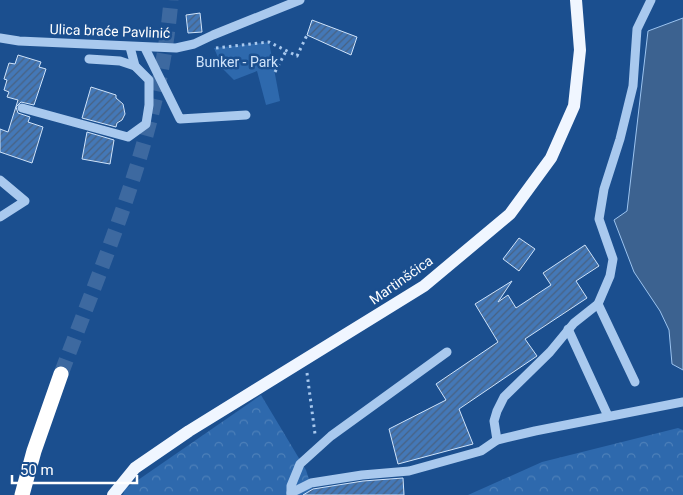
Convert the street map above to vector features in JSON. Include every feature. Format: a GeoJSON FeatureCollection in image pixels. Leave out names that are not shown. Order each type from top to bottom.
{"type":"FeatureCollection","features":[{"type":"Feature","properties":{"kind":"highway"},"geometry":{"type":"LineString","coordinates":[[22,495],[34,451],[61,374]]}},
{"type":"Feature","properties":{"kind":"main road","name":"Martinšćica"},"geometry":{"type":"LineString","coordinates":[[113,495],[135,468],[189,431],[424,286],[510,214],[551,158],[574,106],[580,50],[576,0]]}},
{"type":"Feature","properties":{"kind":"street","name":"Ulica braće Pavlinić"},"geometry":{"type":"LineString","coordinates":[[0,38],[19,41],[176,48],[194,44],[300,0]]}},
{"type":"Feature","properties":{"kind":"street"},"geometry":{"type":"LineString","coordinates":[[497,440],[494,421],[504,397],[550,352],[568,330],[598,304],[610,276],[614,259],[598,219],[604,188],[620,139],[633,86],[637,29],[651,0]]}},
{"type":"Feature","properties":{"kind":"street"},"geometry":{"type":"LineString","coordinates":[[22,108],[128,137],[146,124],[149,105],[148,80],[135,66],[130,47]]}},
{"type":"Feature","properties":{"kind":"street"},"geometry":{"type":"LineString","coordinates":[[146,48],[180,119],[246,115]]}},
{"type":"Feature","properties":{"kind":"street"},"geometry":{"type":"LineString","coordinates":[[89,59],[120,61],[135,66]]}},
{"type":"Feature","properties":{"kind":"street"},"geometry":{"type":"LineString","coordinates":[[0,180],[25,201],[0,217]]}},
{"type":"Feature","properties":{"kind":"street"},"geometry":{"type":"LineString","coordinates":[[598,304],[635,382]]}},
{"type":"Feature","properties":{"kind":"street"},"geometry":{"type":"LineString","coordinates":[[568,330],[608,416]]}},
{"type":"Feature","properties":{"kind":"street"},"geometry":{"type":"LineString","coordinates":[[447,352],[331,436],[300,464],[291,486],[291,494],[311,483],[362,475],[409,472],[481,451],[497,440],[683,402]]}},
{"type":"Feature","properties":{"kind":"path"},"geometry":{"type":"LineString","coordinates":[[194,44],[214,48],[269,42],[297,56],[307,35]]}},
{"type":"Feature","properties":{"kind":"path"},"geometry":{"type":"LineString","coordinates":[[275,72],[286,51]]}},
{"type":"Feature","properties":{"kind":"path"},"geometry":{"type":"LineString","coordinates":[[315,452],[304,442],[315,435],[306,371],[319,352]]}},
{"type":"Feature","properties":{"kind":"green space","name":"Bunker - Park"},"geometry":{"type":"Polygon","coordinates":[[[269,42],[280,101],[266,105],[257,71],[234,80],[223,69],[214,48],[269,42]]]}},
{"type":"Feature","properties":{"kind":"green space"},"geometry":{"type":"Polygon","coordinates":[[[261,395],[306,470],[314,495],[123,495],[125,489],[261,395]]]}},
{"type":"Feature","properties":{"kind":"green space"},"geometry":{"type":"Polygon","coordinates":[[[678,428],[683,430],[683,495],[468,495],[542,462],[678,428]]]}},
{"type":"Feature","properties":{"kind":"shaded area"},"geometry":{"type":"Polygon","coordinates":[[[683,18],[683,370],[672,364],[669,330],[660,311],[634,272],[614,220],[627,211],[648,31],[683,18]]]}},
{"type":"Feature","properties":{"kind":"building"},"geometry":{"type":"Polygon","coordinates":[[[200,13],[202,32],[188,33],[186,15],[200,13]]]}},
{"type":"Feature","properties":{"kind":"building"},"geometry":{"type":"Polygon","coordinates":[[[312,20],[357,37],[351,55],[307,35],[312,20]]]}},
{"type":"Feature","properties":{"kind":"building"},"geometry":{"type":"Polygon","coordinates":[[[18,55],[41,62],[39,67],[46,69],[34,105],[21,102],[16,107],[18,113],[30,117],[28,122],[43,127],[32,163],[0,152],[0,129],[8,132],[18,100],[7,97],[9,92],[4,90],[7,80],[4,79],[9,63],[15,64],[18,55]]]}},
{"type":"Feature","properties":{"kind":"building"},"geometry":{"type":"Polygon","coordinates":[[[91,87],[116,95],[116,98],[123,104],[125,114],[116,127],[82,118],[91,87]]]}},
{"type":"Feature","properties":{"kind":"building"},"geometry":{"type":"Polygon","coordinates":[[[87,132],[114,140],[110,164],[82,159],[87,132]]]}},
{"type":"Feature","properties":{"kind":"building"},"geometry":{"type":"Polygon","coordinates":[[[519,238],[535,249],[519,271],[503,259],[519,238]]]}},
{"type":"Feature","properties":{"kind":"building"},"geometry":{"type":"Polygon","coordinates":[[[585,245],[599,266],[576,281],[587,298],[525,339],[537,356],[459,409],[473,444],[398,464],[389,429],[446,400],[436,384],[498,342],[475,304],[512,281],[498,302],[508,295],[516,308],[551,285],[543,273],[585,245]]]}},
{"type":"Feature","properties":{"kind":"building"},"geometry":{"type":"Polygon","coordinates":[[[403,478],[404,495],[303,495],[313,489],[363,481],[403,478]]]}},
{"type":"Feature","properties":{"kind":"tunnel"},"geometry":{"type":"LineString","coordinates":[[61,374],[113,237],[143,144],[156,97],[165,49],[171,0]]}}]}
